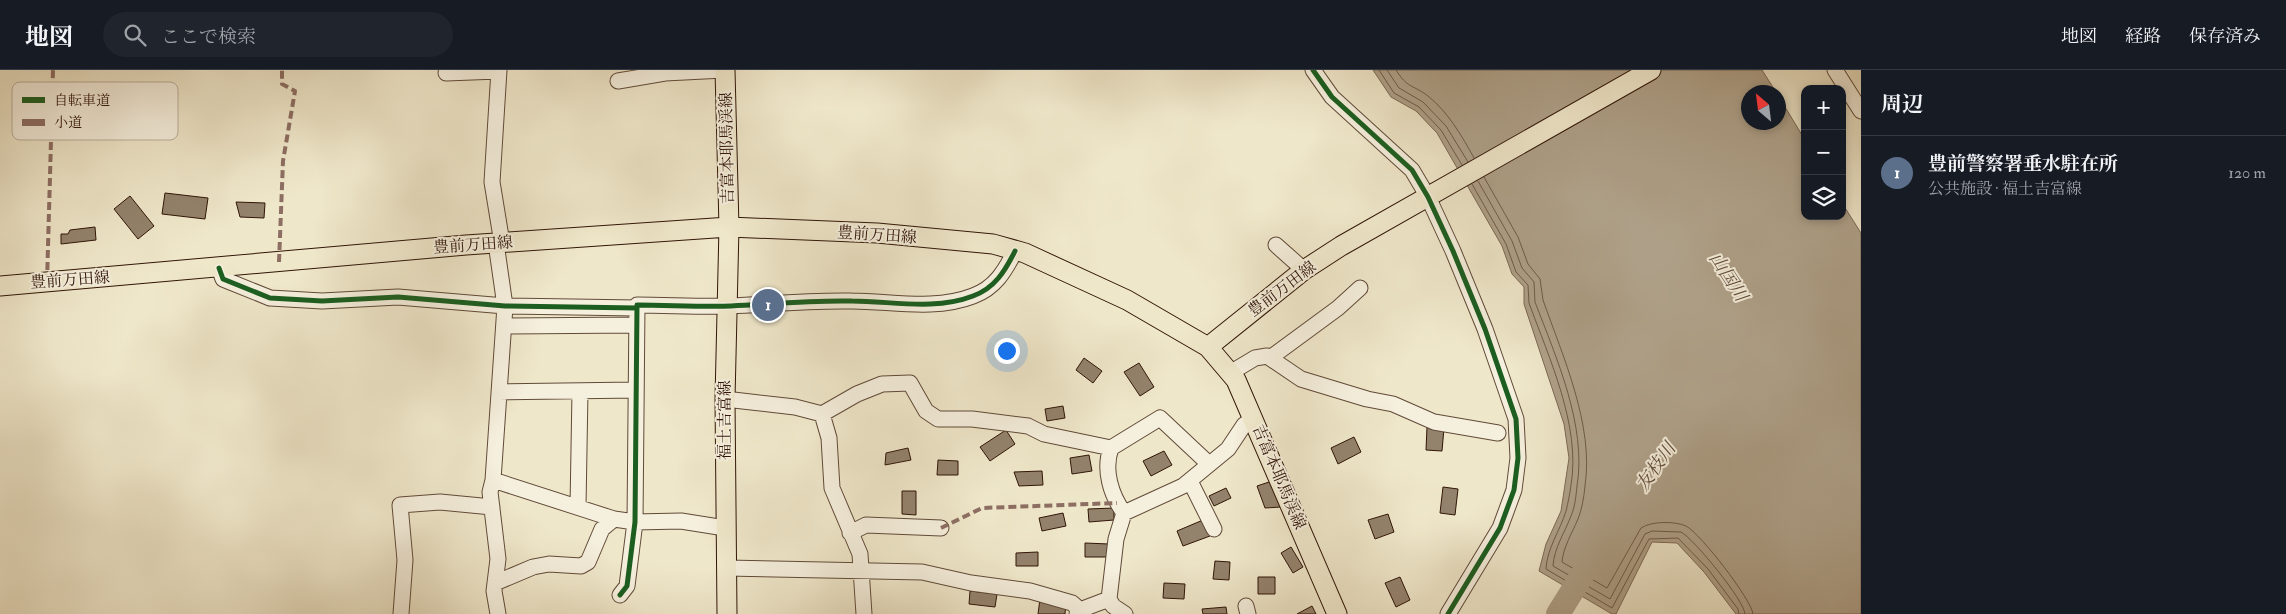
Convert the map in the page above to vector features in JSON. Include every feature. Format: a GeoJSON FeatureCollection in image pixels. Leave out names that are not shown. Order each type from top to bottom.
{"type":"FeatureCollection","features":[{"type":"Feature","properties":{"kind":"main road","name":"吉富本耶馬渓線"},"geometry":{"type":"LineString","coordinates":[[725,70],[729,227]]}},
{"type":"Feature","properties":{"kind":"main road","name":"豊前万田線"},"geometry":{"type":"LineString","coordinates":[[0,286],[499,243],[729,227],[877,234],[993,244],[1015,250],[1127,300],[1208,347],[1304,270],[1341,246],[1651,70]]}},
{"type":"Feature","properties":{"kind":"main road","name":"福土吉富線"},"geometry":{"type":"LineString","coordinates":[[727,614],[725,399],[729,227]]}},
{"type":"Feature","properties":{"kind":"main road","name":"吉富本耶馬渓線"},"geometry":{"type":"LineString","coordinates":[[1208,347],[1236,380],[1338,614]]}},
{"type":"Feature","properties":{"kind":"street"},"geometry":{"type":"LineString","coordinates":[[618,81],[663,71],[725,70]]}},
{"type":"Feature","properties":{"kind":"street"},"geometry":{"type":"LineString","coordinates":[[1314,70],[1332,97],[1412,170],[1433,194],[1485,329],[1516,419],[1518,458],[1514,490],[1500,528],[1448,614]]}},
{"type":"Feature","properties":{"kind":"street"},"geometry":{"type":"LineString","coordinates":[[1835,70],[1861,111]]}},
{"type":"Feature","properties":{"kind":"street"},"geometry":{"type":"LineString","coordinates":[[446,73],[499,71],[492,182],[505,306],[493,480],[490,492],[498,559],[496,583],[498,614]]}},
{"type":"Feature","properties":{"kind":"street"},"geometry":{"type":"LineString","coordinates":[[1276,245],[1304,270]]}},
{"type":"Feature","properties":{"kind":"street"},"geometry":{"type":"LineString","coordinates":[[620,595],[627,586],[635,522],[637,305],[728,306],[851,300],[932,305],[953,302],[973,296],[991,286],[1004,273],[1015,250]]}},
{"type":"Feature","properties":{"kind":"street"},"geometry":{"type":"LineString","coordinates":[[220,268],[223,279],[270,298],[322,301],[398,297],[505,306],[637,308]]}},
{"type":"Feature","properties":{"kind":"street"},"geometry":{"type":"LineString","coordinates":[[1270,358],[1338,308],[1360,288]]}},
{"type":"Feature","properties":{"kind":"street"},"geometry":{"type":"LineString","coordinates":[[504,326],[636,325]]}},
{"type":"Feature","properties":{"kind":"street"},"geometry":{"type":"LineString","coordinates":[[1230,373],[1255,358],[1267,356],[1301,379],[1367,399],[1393,404],[1434,422],[1498,433]]}},
{"type":"Feature","properties":{"kind":"street"},"geometry":{"type":"LineString","coordinates":[[725,399],[795,407],[822,414],[857,394],[882,384],[910,382],[926,411],[938,419],[972,419],[1028,426],[1044,434],[1111,448]]}},
{"type":"Feature","properties":{"kind":"street"},"geometry":{"type":"LineString","coordinates":[[578,507],[580,390]]}},
{"type":"Feature","properties":{"kind":"street"},"geometry":{"type":"LineString","coordinates":[[499,392],[636,390]]}},
{"type":"Feature","properties":{"kind":"street"},"geometry":{"type":"LineString","coordinates":[[822,414],[829,438],[832,488],[860,554],[864,614]]}},
{"type":"Feature","properties":{"kind":"street"},"geometry":{"type":"LineString","coordinates":[[1124,513],[1114,499],[1107,461],[1111,448],[1160,418],[1210,464]]}},
{"type":"Feature","properties":{"kind":"street"},"geometry":{"type":"LineString","coordinates":[[1125,614],[1113,606],[1109,599],[1116,539],[1124,513],[1190,481],[1228,448],[1244,425],[1254,418]]}},
{"type":"Feature","properties":{"kind":"street"},"geometry":{"type":"LineString","coordinates":[[493,480],[614,519],[635,522],[681,521],[726,528]]}},
{"type":"Feature","properties":{"kind":"street"},"geometry":{"type":"LineString","coordinates":[[1190,481],[1214,529]]}},
{"type":"Feature","properties":{"kind":"street"},"geometry":{"type":"LineString","coordinates":[[401,614],[405,560],[400,505],[440,502],[492,507]]}},
{"type":"Feature","properties":{"kind":"street"},"geometry":{"type":"LineString","coordinates":[[496,583],[533,567],[549,564],[581,566],[588,562],[602,529],[614,519]]}},
{"type":"Feature","properties":{"kind":"street"},"geometry":{"type":"LineString","coordinates":[[850,533],[866,525],[941,528]]}},
{"type":"Feature","properties":{"kind":"street"},"geometry":{"type":"LineString","coordinates":[[726,568],[922,572],[971,583],[1030,590],[1072,604],[1078,612],[1109,599]]}},
{"type":"Feature","properties":{"kind":"water","name":"山国川"},"geometry":{"type":"Polygon","coordinates":[[[1373,70],[1762,70],[1772,85],[1741,85],[1741,130],[1786,130],[1786,109],[1801,133],[1801,220],[1846,220],[1846,209],[1861,233],[1861,614],[1736,614],[1704,572],[1677,543],[1652,542],[1616,614],[1612,614],[1539,571],[1546,544],[1561,511],[1569,458],[1564,424],[1524,304],[1524,287],[1512,274],[1502,246],[1437,133],[1416,111],[1391,97],[1373,70]]]}},
{"type":"Feature","properties":{"kind":"building"},"geometry":{"type":"Polygon","coordinates":[[[165,193],[208,198],[205,219],[162,214],[165,193]]]}},
{"type":"Feature","properties":{"kind":"building"},"geometry":{"type":"Polygon","coordinates":[[[130,196],[154,226],[138,239],[114,209],[130,196]]]}},
{"type":"Feature","properties":{"kind":"building"},"geometry":{"type":"Polygon","coordinates":[[[236,202],[265,203],[264,218],[240,217],[236,202]]]}},
{"type":"Feature","properties":{"kind":"building"},"geometry":{"type":"Polygon","coordinates":[[[95,227],[96,240],[61,244],[61,234],[68,234],[70,230],[95,227]]]}},
{"type":"Feature","properties":{"kind":"building"},"geometry":{"type":"Polygon","coordinates":[[[1084,358],[1102,371],[1093,383],[1076,370],[1084,358]]]}},
{"type":"Feature","properties":{"kind":"building"},"geometry":{"type":"Polygon","coordinates":[[[1139,363],[1154,387],[1140,396],[1124,372],[1139,363]]]}},
{"type":"Feature","properties":{"kind":"building"},"geometry":{"type":"Polygon","coordinates":[[[1063,406],[1065,418],[1047,421],[1045,409],[1063,406]]]}},
{"type":"Feature","properties":{"kind":"building"},"geometry":{"type":"Polygon","coordinates":[[[1427,427],[1444,428],[1442,451],[1426,450],[1427,427]]]}},
{"type":"Feature","properties":{"kind":"building"},"geometry":{"type":"Polygon","coordinates":[[[1006,430],[1015,444],[990,461],[980,447],[1006,430]]]}},
{"type":"Feature","properties":{"kind":"building"},"geometry":{"type":"Polygon","coordinates":[[[1354,437],[1361,452],[1338,464],[1331,448],[1354,437]]]}},
{"type":"Feature","properties":{"kind":"building"},"geometry":{"type":"Polygon","coordinates":[[[908,448],[911,460],[885,465],[886,453],[908,448]]]}},
{"type":"Feature","properties":{"kind":"building"},"geometry":{"type":"Polygon","coordinates":[[[1164,451],[1172,465],[1151,476],[1143,461],[1164,451]]]}},
{"type":"Feature","properties":{"kind":"building"},"geometry":{"type":"Polygon","coordinates":[[[1089,455],[1092,471],[1072,474],[1070,458],[1089,455]]]}},
{"type":"Feature","properties":{"kind":"building"},"geometry":{"type":"Polygon","coordinates":[[[938,460],[958,461],[958,475],[937,475],[938,460]]]}},
{"type":"Feature","properties":{"kind":"building"},"geometry":{"type":"Polygon","coordinates":[[[1042,471],[1043,485],[1019,486],[1014,472],[1042,471]]]}},
{"type":"Feature","properties":{"kind":"building"},"geometry":{"type":"Polygon","coordinates":[[[1272,481],[1281,507],[1265,508],[1257,486],[1272,481]]]}},
{"type":"Feature","properties":{"kind":"building"},"geometry":{"type":"Polygon","coordinates":[[[1443,487],[1458,489],[1455,515],[1440,513],[1443,487]]]}},
{"type":"Feature","properties":{"kind":"building"},"geometry":{"type":"Polygon","coordinates":[[[1226,488],[1231,498],[1214,506],[1209,496],[1226,488]]]}},
{"type":"Feature","properties":{"kind":"building"},"geometry":{"type":"Polygon","coordinates":[[[902,491],[916,491],[916,515],[902,514],[902,491]]]}},
{"type":"Feature","properties":{"kind":"building"},"geometry":{"type":"Polygon","coordinates":[[[1114,508],[1114,520],[1089,522],[1088,509],[1114,508]]]}},
{"type":"Feature","properties":{"kind":"building"},"geometry":{"type":"Polygon","coordinates":[[[1063,513],[1066,526],[1042,531],[1039,518],[1063,513]]]}},
{"type":"Feature","properties":{"kind":"building"},"geometry":{"type":"Polygon","coordinates":[[[1388,514],[1394,532],[1375,539],[1368,520],[1388,514]]]}},
{"type":"Feature","properties":{"kind":"building"},"geometry":{"type":"Polygon","coordinates":[[[1203,520],[1210,536],[1183,546],[1177,531],[1203,520]]]}},
{"type":"Feature","properties":{"kind":"building"},"geometry":{"type":"Polygon","coordinates":[[[1085,543],[1109,544],[1109,557],[1085,557],[1085,543]]]}},
{"type":"Feature","properties":{"kind":"building"},"geometry":{"type":"Polygon","coordinates":[[[1291,547],[1303,567],[1293,573],[1281,553],[1291,547]]]}},
{"type":"Feature","properties":{"kind":"building"},"geometry":{"type":"Polygon","coordinates":[[[1038,552],[1038,566],[1016,566],[1016,553],[1038,552]]]}},
{"type":"Feature","properties":{"kind":"building"},"geometry":{"type":"Polygon","coordinates":[[[1215,561],[1230,562],[1229,580],[1213,579],[1215,561]]]}},
{"type":"Feature","properties":{"kind":"building"},"geometry":{"type":"Polygon","coordinates":[[[1258,577],[1275,577],[1275,594],[1258,594],[1258,577]]]}},
{"type":"Feature","properties":{"kind":"building"},"geometry":{"type":"Polygon","coordinates":[[[1400,577],[1410,600],[1396,607],[1385,583],[1400,577]]]}},
{"type":"Feature","properties":{"kind":"building"},"geometry":{"type":"Polygon","coordinates":[[[1164,583],[1185,584],[1184,599],[1163,598],[1164,583]]]}},
{"type":"Feature","properties":{"kind":"building"},"geometry":{"type":"Polygon","coordinates":[[[970,591],[997,594],[995,607],[969,604],[970,591]]]}},
{"type":"Feature","properties":{"kind":"building"},"geometry":{"type":"Polygon","coordinates":[[[1040,599],[1066,602],[1065,614],[1038,614],[1040,599]]]}},
{"type":"Feature","properties":{"kind":"building"},"geometry":{"type":"Polygon","coordinates":[[[1312,606],[1316,614],[1297,614],[1312,606]]]}},
{"type":"Feature","properties":{"kind":"building"},"geometry":{"type":"Polygon","coordinates":[[[1226,607],[1227,614],[1203,614],[1202,609],[1226,607]]]}},
{"type":"Feature","properties":{"kind":"waterway","name":"友枝川"},"geometry":{"type":"LineString","coordinates":[[1558,614],[1589,564]]}},
{"type":"Feature","properties":{"kind":"marked path"},"geometry":{"type":"LineString","coordinates":[[53,70],[53,82]]}},
{"type":"Feature","properties":{"kind":"marked path"},"geometry":{"type":"LineString","coordinates":[[279,262],[283,161],[295,91],[282,84],[282,70]]}},
{"type":"Feature","properties":{"kind":"marked path"},"geometry":{"type":"LineString","coordinates":[[47,282],[51,140]]}},
{"type":"Feature","properties":{"kind":"marked path"},"geometry":{"type":"LineString","coordinates":[[941,528],[982,508],[1117,503]]}},
{"type":"Feature","properties":{"kind":"cycle path"},"geometry":{"type":"LineString","coordinates":[[1313,70],[1332,97],[1412,170],[1428,197],[1453,251],[1485,329],[1516,419],[1518,458],[1514,490],[1500,528],[1448,614]]}},
{"type":"Feature","properties":{"kind":"cycle path"},"geometry":{"type":"LineString","coordinates":[[620,595],[627,586],[635,522],[637,305],[719,306],[837,301],[928,304],[958,301],[981,293],[993,284],[1003,272],[1015,251]]}},
{"type":"Feature","properties":{"kind":"cycle path"},"geometry":{"type":"LineString","coordinates":[[219,268],[223,279],[270,298],[322,301],[398,297],[505,306],[637,308]]}},
{"type":"Feature","properties":{"kind":"place","name":"豊前警察署垂水駐在所"},"geometry":{"type":"Point","coordinates":[768,305]}}]}
